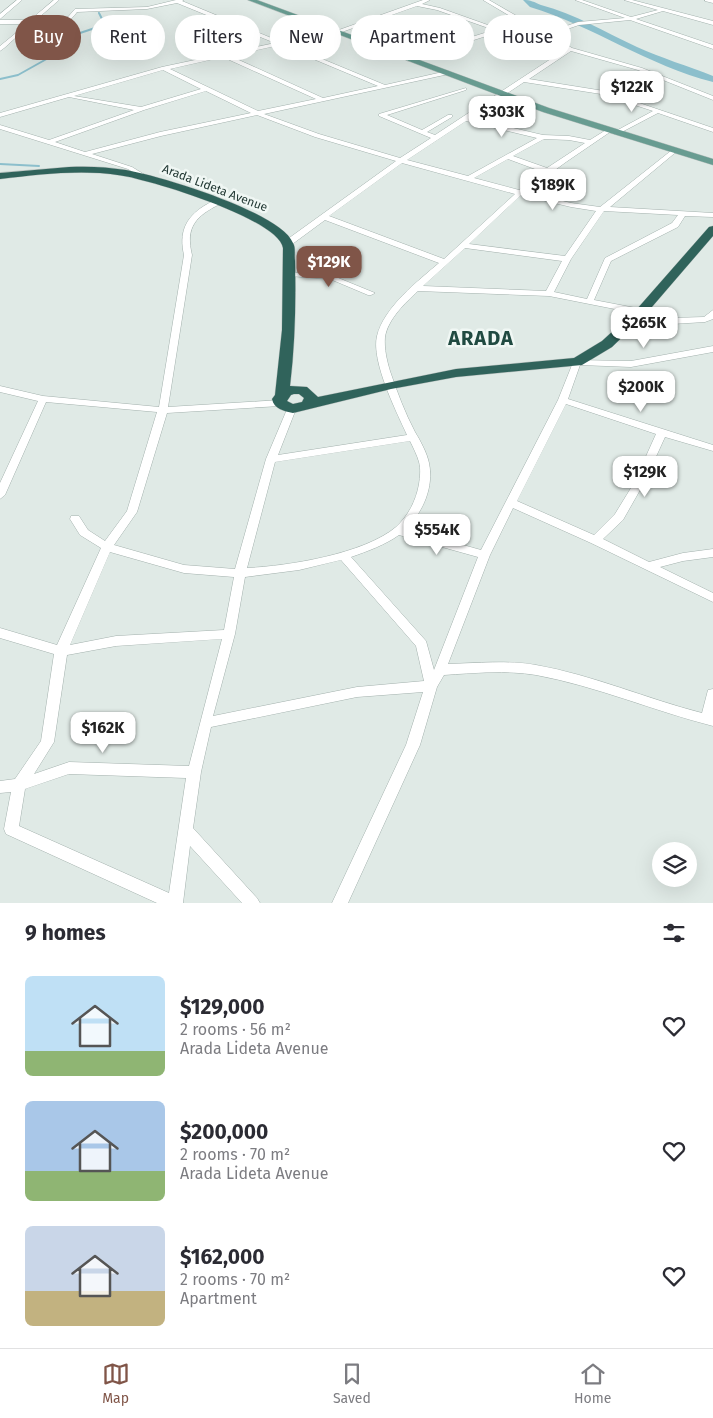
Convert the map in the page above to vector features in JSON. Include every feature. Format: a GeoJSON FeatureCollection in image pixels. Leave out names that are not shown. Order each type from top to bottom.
{"type":"FeatureCollection","features":[{"type":"Feature","properties":{"kind":"highway","name":"Arada Lideta Avenue"},"geometry":{"type":"LineString","coordinates":[[0,176],[83,170],[110,171],[143,176],[217,202],[260,220],[277,231],[288,243]]}},
{"type":"Feature","properties":{"kind":"highway"},"geometry":{"type":"LineString","coordinates":[[284,402],[294,390],[306,396],[345,395],[456,373],[577,362],[599,350],[641,312],[713,229]]}},
{"type":"Feature","properties":{"kind":"highway"},"geometry":{"type":"LineString","coordinates":[[284,402],[286,343],[290,307],[288,243]]}},
{"type":"Feature","properties":{"kind":"highway"},"geometry":{"type":"LineString","coordinates":[[286,368],[306,396]]}},
{"type":"Feature","properties":{"kind":"main road"},"geometry":{"type":"LineString","coordinates":[[251,0],[291,15]]}},
{"type":"Feature","properties":{"kind":"main road"},"geometry":{"type":"LineString","coordinates":[[413,60],[501,94],[612,132],[713,162]]}},
{"type":"Feature","properties":{"kind":"street"},"geometry":{"type":"LineString","coordinates":[[0,17],[20,0]]}},
{"type":"Feature","properties":{"kind":"street"},"geometry":{"type":"LineString","coordinates":[[40,15],[58,0]]}},
{"type":"Feature","properties":{"kind":"street"},"geometry":{"type":"LineString","coordinates":[[170,0],[180,2],[270,40]]}},
{"type":"Feature","properties":{"kind":"street"},"geometry":{"type":"LineString","coordinates":[[388,15],[428,0]]}},
{"type":"Feature","properties":{"kind":"street"},"geometry":{"type":"LineString","coordinates":[[485,0],[511,15]]}},
{"type":"Feature","properties":{"kind":"street"},"geometry":{"type":"LineString","coordinates":[[577,0],[627,19],[713,47]]}},
{"type":"Feature","properties":{"kind":"street"},"geometry":{"type":"LineString","coordinates":[[626,0],[713,23]]}},
{"type":"Feature","properties":{"kind":"street"},"geometry":{"type":"LineString","coordinates":[[707,0],[713,2]]}},
{"type":"Feature","properties":{"kind":"street"},"geometry":{"type":"LineString","coordinates":[[72,15],[75,11],[147,8],[180,2]]}},
{"type":"Feature","properties":{"kind":"street"},"geometry":{"type":"LineString","coordinates":[[416,4],[438,9],[484,25]]}},
{"type":"Feature","properties":{"kind":"street"},"geometry":{"type":"LineString","coordinates":[[110,10],[114,15]]}},
{"type":"Feature","properties":{"kind":"street"},"geometry":{"type":"LineString","coordinates":[[571,26],[627,19],[663,10]]}},
{"type":"Feature","properties":{"kind":"street"},"geometry":{"type":"LineString","coordinates":[[0,22],[15,22]]}},
{"type":"Feature","properties":{"kind":"street"},"geometry":{"type":"LineString","coordinates":[[0,49],[15,36]]}},
{"type":"Feature","properties":{"kind":"street"},"geometry":{"type":"LineString","coordinates":[[571,49],[640,70],[713,98]]}},
{"type":"Feature","properties":{"kind":"street"},"geometry":{"type":"LineString","coordinates":[[0,115],[164,68],[205,60]]}},
{"type":"Feature","properties":{"kind":"street"},"geometry":{"type":"LineString","coordinates":[[234,60],[323,100]]}},
{"type":"Feature","properties":{"kind":"street"},"geometry":{"type":"LineString","coordinates":[[318,60],[383,86]]}},
{"type":"Feature","properties":{"kind":"street"},"geometry":{"type":"LineString","coordinates":[[288,243],[401,161],[554,60]]}},
{"type":"Feature","properties":{"kind":"street"},"geometry":{"type":"LineString","coordinates":[[164,68],[258,114],[318,136],[468,179],[521,193],[600,210],[613,209],[713,215]]}},
{"type":"Feature","properties":{"kind":"street"},"geometry":{"type":"LineString","coordinates":[[83,154],[160,134],[447,73]]}},
{"type":"Feature","properties":{"kind":"street"},"geometry":{"type":"LineString","coordinates":[[524,80],[602,92],[713,130]]}},
{"type":"Feature","properties":{"kind":"street"},"geometry":{"type":"LineString","coordinates":[[50,142],[142,109],[207,89]]}},
{"type":"Feature","properties":{"kind":"street"},"geometry":{"type":"LineString","coordinates":[[436,138],[381,115],[464,89]]}},
{"type":"Feature","properties":{"kind":"street"},"geometry":{"type":"LineString","coordinates":[[68,96],[142,109]]}},
{"type":"Feature","properties":{"kind":"street"},"geometry":{"type":"LineString","coordinates":[[75,518],[85,534],[108,547],[188,570],[240,573],[296,566],[344,556],[369,547],[398,531],[413,515],[423,493],[426,473],[424,461],[391,385],[383,357],[381,337],[391,318],[414,288],[548,171],[591,142],[658,111]]}},
{"type":"Feature","properties":{"kind":"street"},"geometry":{"type":"LineString","coordinates":[[421,133],[450,116]]}},
{"type":"Feature","properties":{"kind":"street"},"geometry":{"type":"LineString","coordinates":[[465,118],[543,137],[569,138],[591,142]]}},
{"type":"Feature","properties":{"kind":"street"},"geometry":{"type":"LineString","coordinates":[[0,127],[130,168],[143,176]]}},
{"type":"Feature","properties":{"kind":"street"},"geometry":{"type":"LineString","coordinates":[[468,179],[543,137]]}},
{"type":"Feature","properties":{"kind":"street"},"geometry":{"type":"LineString","coordinates":[[549,294],[566,259],[600,210],[674,151]]}},
{"type":"Feature","properties":{"kind":"street"},"geometry":{"type":"LineString","coordinates":[[509,157],[548,171]]}},
{"type":"Feature","properties":{"kind":"street"},"geometry":{"type":"LineString","coordinates":[[0,389],[42,399],[163,410],[284,402],[271,459],[240,573],[229,634],[194,772],[174,903],[11,829],[19,784],[47,742],[61,651],[108,547],[132,512],[163,410],[188,255],[183,241],[190,222],[207,207],[217,202]]}},
{"type":"Feature","properties":{"kind":"street"},"geometry":{"type":"LineString","coordinates":[[590,301],[608,260],[669,228],[678,221],[683,213]]}},
{"type":"Feature","properties":{"kind":"street"},"geometry":{"type":"LineString","coordinates":[[324,217],[444,262]]}},
{"type":"Feature","properties":{"kind":"street"},"geometry":{"type":"LineString","coordinates":[[462,246],[566,259]]}},
{"type":"Feature","properties":{"kind":"street"},"geometry":{"type":"LineString","coordinates":[[289,274],[331,277],[371,293]]}},
{"type":"Feature","properties":{"kind":"street"},"geometry":{"type":"LineString","coordinates":[[414,288],[549,294],[641,312],[667,320],[705,319],[713,313]]}},
{"type":"Feature","properties":{"kind":"street"},"geometry":{"type":"LineString","coordinates":[[340,903],[413,745],[431,686],[440,670],[484,555],[563,400],[577,362],[631,364],[713,349]]}},
{"type":"Feature","properties":{"kind":"street"},"geometry":{"type":"LineString","coordinates":[[0,495],[42,399]]}},
{"type":"Feature","properties":{"kind":"street"},"geometry":{"type":"LineString","coordinates":[[563,400],[713,448]]}},
{"type":"Feature","properties":{"kind":"street"},"geometry":{"type":"LineString","coordinates":[[595,540],[619,517],[662,433]]}},
{"type":"Feature","properties":{"kind":"street"},"geometry":{"type":"LineString","coordinates":[[271,459],[414,438]]}},
{"type":"Feature","properties":{"kind":"street"},"geometry":{"type":"LineString","coordinates":[[510,502],[595,540],[713,598]]}},
{"type":"Feature","properties":{"kind":"street"},"geometry":{"type":"LineString","coordinates":[[398,531],[484,555]]}},
{"type":"Feature","properties":{"kind":"street"},"geometry":{"type":"LineString","coordinates":[[648,566],[713,552]]}},
{"type":"Feature","properties":{"kind":"street"},"geometry":{"type":"LineString","coordinates":[[344,556],[422,644],[431,686]]}},
{"type":"Feature","properties":{"kind":"street"},"geometry":{"type":"LineString","coordinates":[[0,633],[61,651],[116,641],[229,634]]}},
{"type":"Feature","properties":{"kind":"street"},"geometry":{"type":"LineString","coordinates":[[440,670],[487,668],[534,670],[584,682],[710,720],[713,694]]}},
{"type":"Feature","properties":{"kind":"street"},"geometry":{"type":"LineString","coordinates":[[205,723],[357,692],[431,686]]}},
{"type":"Feature","properties":{"kind":"street"},"geometry":{"type":"LineString","coordinates":[[0,786],[19,784],[68,768],[194,772]]}},
{"type":"Feature","properties":{"kind":"street"},"geometry":{"type":"LineString","coordinates":[[185,830],[252,903]]}},
{"type":"Feature","properties":{"kind":"waterway"},"geometry":{"type":"LineString","coordinates":[[527,0],[533,5],[596,29],[634,49],[713,79]]}},
{"type":"Feature","properties":{"kind":"waterway"},"geometry":{"type":"LineString","coordinates":[[0,79],[18,75],[68,47],[70,43],[68,39],[71,36],[98,27],[104,23],[99,13]]}},
{"type":"Feature","properties":{"kind":"waterway"},"geometry":{"type":"LineString","coordinates":[[0,164],[39,166]]}},
{"type":"Feature","properties":{"kind":"district","name":"ARADA"},"geometry":{"type":"Point","coordinates":[481,338]}}]}
